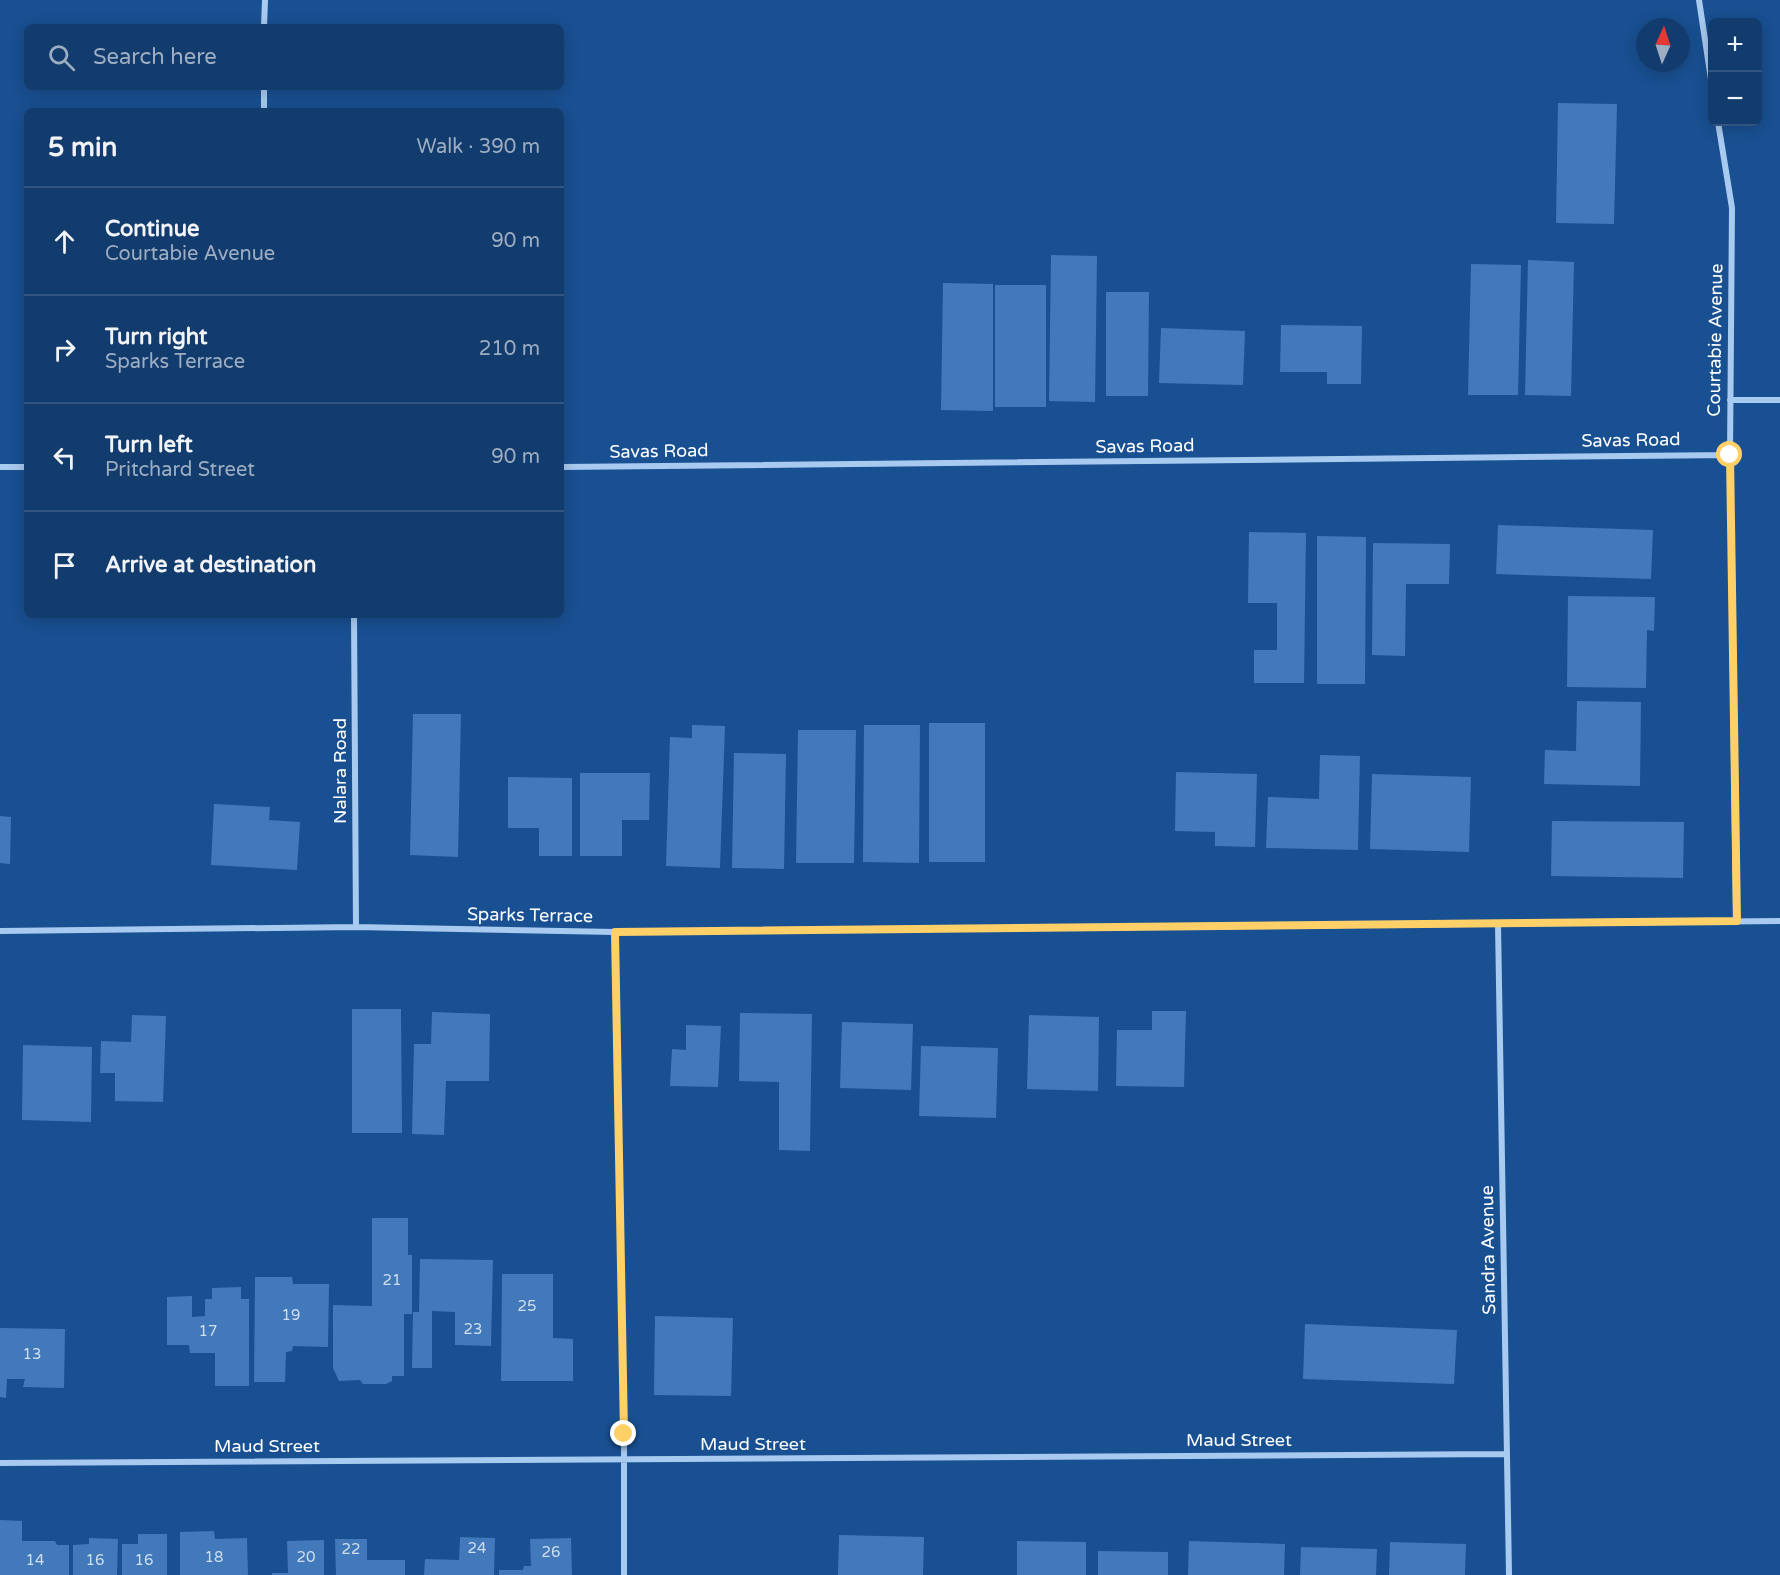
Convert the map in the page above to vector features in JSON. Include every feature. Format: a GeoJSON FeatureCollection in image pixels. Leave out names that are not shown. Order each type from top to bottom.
{"type":"FeatureCollection","features":[{"type":"Feature","properties":{"kind":"street"},"geometry":{"type":"LineString","coordinates":[[264,24],[265,0]]}},
{"type":"Feature","properties":{"kind":"street"},"geometry":{"type":"LineString","coordinates":[[1699,0],[1711,72]]}},
{"type":"Feature","properties":{"kind":"street"},"geometry":{"type":"LineString","coordinates":[[264,90],[264,108]]}},
{"type":"Feature","properties":{"kind":"street","name":"Courtabie Avenue"},"geometry":{"type":"LineString","coordinates":[[1719,126],[1732,208],[1730,455],[1737,921]]}},
{"type":"Feature","properties":{"kind":"street"},"geometry":{"type":"LineString","coordinates":[[1730,400],[1780,400]]}},
{"type":"Feature","properties":{"kind":"street","name":"Savas Road"},"geometry":{"type":"LineString","coordinates":[[564,468],[1730,455]]}},
{"type":"Feature","properties":{"kind":"street"},"geometry":{"type":"LineString","coordinates":[[0,467],[24,467]]}},
{"type":"Feature","properties":{"kind":"street","name":"Nalara Road"},"geometry":{"type":"LineString","coordinates":[[354,618],[356,927]]}},
{"type":"Feature","properties":{"kind":"street","name":"Sparks Terrace"},"geometry":{"type":"LineString","coordinates":[[0,931],[356,927],[615,932],[1780,921]]}},
{"type":"Feature","properties":{"kind":"street","name":"Sandra Avenue"},"geometry":{"type":"LineString","coordinates":[[1498,924],[1509,1575]]}},
{"type":"Feature","properties":{"kind":"street"},"geometry":{"type":"LineString","coordinates":[[615,932],[624,1575]]}},
{"type":"Feature","properties":{"kind":"street","name":"Maud Street"},"geometry":{"type":"LineString","coordinates":[[0,1463],[1506,1454]]}},
{"type":"Feature","properties":{"kind":"building"},"geometry":{"type":"Polygon","coordinates":[[[1558,103],[1617,104],[1614,224],[1556,223],[1558,103]]]}},
{"type":"Feature","properties":{"kind":"building"},"geometry":{"type":"Polygon","coordinates":[[[1051,255],[1097,256],[1095,402],[1049,401],[1051,255]]]}},
{"type":"Feature","properties":{"kind":"building"},"geometry":{"type":"Polygon","coordinates":[[[1528,260],[1574,262],[1571,396],[1525,395],[1528,260]]]}},
{"type":"Feature","properties":{"kind":"building"},"geometry":{"type":"Polygon","coordinates":[[[1471,264],[1521,265],[1518,395],[1468,395],[1471,264]]]}},
{"type":"Feature","properties":{"kind":"building"},"geometry":{"type":"Polygon","coordinates":[[[943,283],[993,284],[993,411],[941,410],[943,283]]]}},
{"type":"Feature","properties":{"kind":"building"},"geometry":{"type":"Polygon","coordinates":[[[995,285],[1046,285],[1046,407],[995,407],[995,285]]]}},
{"type":"Feature","properties":{"kind":"building"},"geometry":{"type":"Polygon","coordinates":[[[1106,292],[1149,292],[1148,396],[1106,396],[1106,292]]]}},
{"type":"Feature","properties":{"kind":"building"},"geometry":{"type":"Polygon","coordinates":[[[1281,325],[1362,326],[1361,384],[1327,384],[1327,372],[1280,372],[1281,325]]]}},
{"type":"Feature","properties":{"kind":"building"},"geometry":{"type":"Polygon","coordinates":[[[1161,328],[1245,331],[1243,385],[1159,383],[1161,328]]]}},
{"type":"Feature","properties":{"kind":"building"},"geometry":{"type":"Polygon","coordinates":[[[1498,525],[1653,530],[1651,579],[1496,574],[1498,525]]]}},
{"type":"Feature","properties":{"kind":"building"},"geometry":{"type":"Polygon","coordinates":[[[1249,532],[1306,533],[1304,683],[1254,683],[1254,650],[1277,650],[1277,603],[1248,603],[1249,532]]]}},
{"type":"Feature","properties":{"kind":"building"},"geometry":{"type":"Polygon","coordinates":[[[1317,536],[1366,537],[1365,684],[1317,684],[1317,536]]]}},
{"type":"Feature","properties":{"kind":"building"},"geometry":{"type":"Polygon","coordinates":[[[1373,543],[1450,544],[1449,584],[1406,584],[1405,656],[1372,655],[1373,543]]]}},
{"type":"Feature","properties":{"kind":"building"},"geometry":{"type":"Polygon","coordinates":[[[1568,596],[1655,597],[1654,631],[1647,630],[1646,688],[1567,687],[1568,596]]]}},
{"type":"Feature","properties":{"kind":"building"},"geometry":{"type":"Polygon","coordinates":[[[1577,701],[1641,702],[1640,786],[1544,784],[1545,750],[1576,751],[1577,701]]]}},
{"type":"Feature","properties":{"kind":"building"},"geometry":{"type":"Polygon","coordinates":[[[413,714],[461,714],[458,857],[410,855],[413,714]]]}},
{"type":"Feature","properties":{"kind":"building"},"geometry":{"type":"Polygon","coordinates":[[[929,723],[985,723],[985,862],[929,862],[929,723]]]}},
{"type":"Feature","properties":{"kind":"building"},"geometry":{"type":"Polygon","coordinates":[[[692,725],[725,726],[720,868],[666,866],[670,737],[692,738],[692,725]]]}},
{"type":"Feature","properties":{"kind":"building"},"geometry":{"type":"Polygon","coordinates":[[[864,725],[920,725],[919,863],[863,862],[864,725]]]}},
{"type":"Feature","properties":{"kind":"building"},"geometry":{"type":"Polygon","coordinates":[[[798,730],[856,730],[854,863],[796,863],[798,730]]]}},
{"type":"Feature","properties":{"kind":"building"},"geometry":{"type":"Polygon","coordinates":[[[734,753],[786,754],[784,869],[732,868],[734,753]]]}},
{"type":"Feature","properties":{"kind":"building"},"geometry":{"type":"Polygon","coordinates":[[[1320,755],[1360,756],[1358,850],[1266,848],[1268,797],[1319,799],[1320,755]]]}},
{"type":"Feature","properties":{"kind":"building"},"geometry":{"type":"Polygon","coordinates":[[[1176,772],[1257,774],[1255,847],[1215,846],[1215,832],[1175,831],[1176,772]]]}},
{"type":"Feature","properties":{"kind":"building"},"geometry":{"type":"Polygon","coordinates":[[[580,773],[650,773],[649,820],[622,820],[622,856],[580,856],[580,773]]]}},
{"type":"Feature","properties":{"kind":"building"},"geometry":{"type":"Polygon","coordinates":[[[1372,774],[1471,777],[1469,852],[1370,849],[1372,774]]]}},
{"type":"Feature","properties":{"kind":"building"},"geometry":{"type":"Polygon","coordinates":[[[508,777],[572,778],[572,856],[539,856],[539,828],[508,828],[508,777]]]}},
{"type":"Feature","properties":{"kind":"building"},"geometry":{"type":"Polygon","coordinates":[[[214,804],[270,807],[269,820],[300,822],[297,870],[211,865],[214,804]]]}},
{"type":"Feature","properties":{"kind":"building"},"geometry":{"type":"Polygon","coordinates":[[[0,816],[11,817],[10,864],[0,863],[0,816]]]}},
{"type":"Feature","properties":{"kind":"building"},"geometry":{"type":"Polygon","coordinates":[[[1552,821],[1684,822],[1683,878],[1551,876],[1552,821]]]}},
{"type":"Feature","properties":{"kind":"building"},"geometry":{"type":"Polygon","coordinates":[[[352,1009],[401,1009],[402,1133],[352,1133],[352,1009]]]}},
{"type":"Feature","properties":{"kind":"building"},"geometry":{"type":"Polygon","coordinates":[[[1152,1011],[1186,1011],[1184,1087],[1116,1086],[1117,1030],[1152,1030],[1152,1011]]]}},
{"type":"Feature","properties":{"kind":"building"},"geometry":{"type":"Polygon","coordinates":[[[432,1012],[490,1014],[489,1081],[446,1081],[444,1135],[412,1134],[414,1044],[431,1044],[432,1012]]]}},
{"type":"Feature","properties":{"kind":"building"},"geometry":{"type":"Polygon","coordinates":[[[740,1013],[812,1014],[810,1151],[779,1150],[779,1082],[739,1081],[740,1013]]]}},
{"type":"Feature","properties":{"kind":"building"},"geometry":{"type":"Polygon","coordinates":[[[132,1015],[166,1016],[163,1102],[115,1101],[115,1073],[100,1073],[101,1041],[131,1042],[132,1015]]]}},
{"type":"Feature","properties":{"kind":"building"},"geometry":{"type":"Polygon","coordinates":[[[1029,1015],[1099,1017],[1098,1091],[1027,1089],[1029,1015]]]}},
{"type":"Feature","properties":{"kind":"building"},"geometry":{"type":"Polygon","coordinates":[[[842,1022],[913,1024],[911,1090],[840,1088],[842,1022]]]}},
{"type":"Feature","properties":{"kind":"building"},"geometry":{"type":"Polygon","coordinates":[[[686,1025],[721,1026],[718,1087],[670,1086],[672,1049],[686,1050],[686,1025]]]}},
{"type":"Feature","properties":{"kind":"building"},"geometry":{"type":"Polygon","coordinates":[[[23,1045],[92,1047],[91,1122],[22,1120],[23,1045]]]}},
{"type":"Feature","properties":{"kind":"building"},"geometry":{"type":"Polygon","coordinates":[[[921,1046],[998,1048],[996,1118],[919,1116],[921,1046]]]}},
{"type":"Feature","properties":{"kind":"building"},"geometry":{"type":"Polygon","coordinates":[[[372,1218],[408,1218],[408,1255],[412,1255],[412,1314],[404,1314],[404,1376],[392,1376],[392,1381],[386,1384],[363,1384],[360,1380],[339,1381],[333,1368],[333,1305],[372,1306],[372,1218]]]}},
{"type":"Feature","properties":{"kind":"building"},"geometry":{"type":"Polygon","coordinates":[[[420,1259],[493,1260],[491,1346],[455,1345],[455,1312],[432,1311],[432,1368],[412,1368],[413,1312],[419,1312],[420,1259]]]}},
{"type":"Feature","properties":{"kind":"building"},"geometry":{"type":"Polygon","coordinates":[[[502,1274],[553,1274],[553,1338],[573,1339],[573,1381],[501,1381],[502,1274]]]}},
{"type":"Feature","properties":{"kind":"building"},"geometry":{"type":"Polygon","coordinates":[[[255,1277],[292,1277],[293,1284],[329,1284],[328,1347],[293,1346],[292,1351],[286,1352],[285,1382],[254,1382],[255,1277]]]}},
{"type":"Feature","properties":{"kind":"building"},"geometry":{"type":"Polygon","coordinates":[[[241,1287],[241,1299],[249,1299],[249,1386],[215,1386],[215,1353],[190,1353],[189,1345],[167,1345],[167,1297],[192,1296],[192,1317],[205,1316],[205,1299],[212,1299],[212,1288],[241,1287]]]}},
{"type":"Feature","properties":{"kind":"building"},"geometry":{"type":"Polygon","coordinates":[[[655,1316],[733,1318],[731,1396],[654,1395],[655,1316]]]}},
{"type":"Feature","properties":{"kind":"building"},"geometry":{"type":"Polygon","coordinates":[[[1305,1324],[1457,1330],[1454,1384],[1303,1379],[1305,1324]]]}},
{"type":"Feature","properties":{"kind":"building"},"geometry":{"type":"Polygon","coordinates":[[[0,1328],[65,1329],[64,1388],[23,1387],[25,1379],[7,1379],[6,1398],[0,1397],[0,1328]]]}},
{"type":"Feature","properties":{"kind":"building"},"geometry":{"type":"Polygon","coordinates":[[[0,1520],[22,1521],[22,1541],[55,1541],[57,1545],[69,1545],[69,1575],[0,1575],[0,1520]]]}},
{"type":"Feature","properties":{"kind":"building"},"geometry":{"type":"Polygon","coordinates":[[[214,1531],[215,1539],[247,1538],[248,1575],[180,1575],[180,1532],[214,1531]]]}},
{"type":"Feature","properties":{"kind":"building"},"geometry":{"type":"Polygon","coordinates":[[[138,1534],[167,1534],[167,1575],[122,1575],[122,1544],[138,1544],[138,1534]]]}},
{"type":"Feature","properties":{"kind":"building"},"geometry":{"type":"Polygon","coordinates":[[[839,1535],[924,1537],[923,1575],[838,1575],[839,1535]]]}},
{"type":"Feature","properties":{"kind":"building"},"geometry":{"type":"Polygon","coordinates":[[[460,1537],[495,1538],[494,1575],[424,1575],[425,1559],[459,1560],[460,1537]]]}},
{"type":"Feature","properties":{"kind":"building"},"geometry":{"type":"Polygon","coordinates":[[[89,1538],[118,1539],[117,1575],[73,1575],[73,1545],[89,1544],[89,1538]]]}},
{"type":"Feature","properties":{"kind":"building"},"geometry":{"type":"Polygon","coordinates":[[[571,1538],[572,1575],[499,1575],[499,1570],[523,1570],[524,1566],[531,1566],[530,1539],[571,1538]]]}},
{"type":"Feature","properties":{"kind":"building"},"geometry":{"type":"Polygon","coordinates":[[[335,1539],[367,1539],[367,1560],[405,1560],[405,1575],[336,1575],[335,1539]]]}},
{"type":"Feature","properties":{"kind":"building"},"geometry":{"type":"Polygon","coordinates":[[[324,1540],[324,1575],[272,1575],[272,1573],[288,1573],[287,1541],[324,1540]]]}},
{"type":"Feature","properties":{"kind":"building"},"geometry":{"type":"Polygon","coordinates":[[[1017,1541],[1086,1542],[1086,1575],[1017,1575],[1017,1541]]]}},
{"type":"Feature","properties":{"kind":"building"},"geometry":{"type":"Polygon","coordinates":[[[1189,1541],[1285,1544],[1284,1575],[1188,1575],[1189,1541]]]}},
{"type":"Feature","properties":{"kind":"building"},"geometry":{"type":"Polygon","coordinates":[[[1390,1542],[1466,1544],[1465,1575],[1389,1575],[1390,1542]]]}},
{"type":"Feature","properties":{"kind":"building"},"geometry":{"type":"Polygon","coordinates":[[[1301,1547],[1377,1549],[1376,1575],[1300,1575],[1301,1547]]]}},
{"type":"Feature","properties":{"kind":"building"},"geometry":{"type":"Polygon","coordinates":[[[1098,1551],[1168,1552],[1168,1575],[1098,1575],[1098,1551]]]}},
{"type":"Feature","properties":{"kind":"route"},"geometry":{"type":"LineString","coordinates":[[624,1434],[615,932],[1737,921],[1730,455]]}}]}
